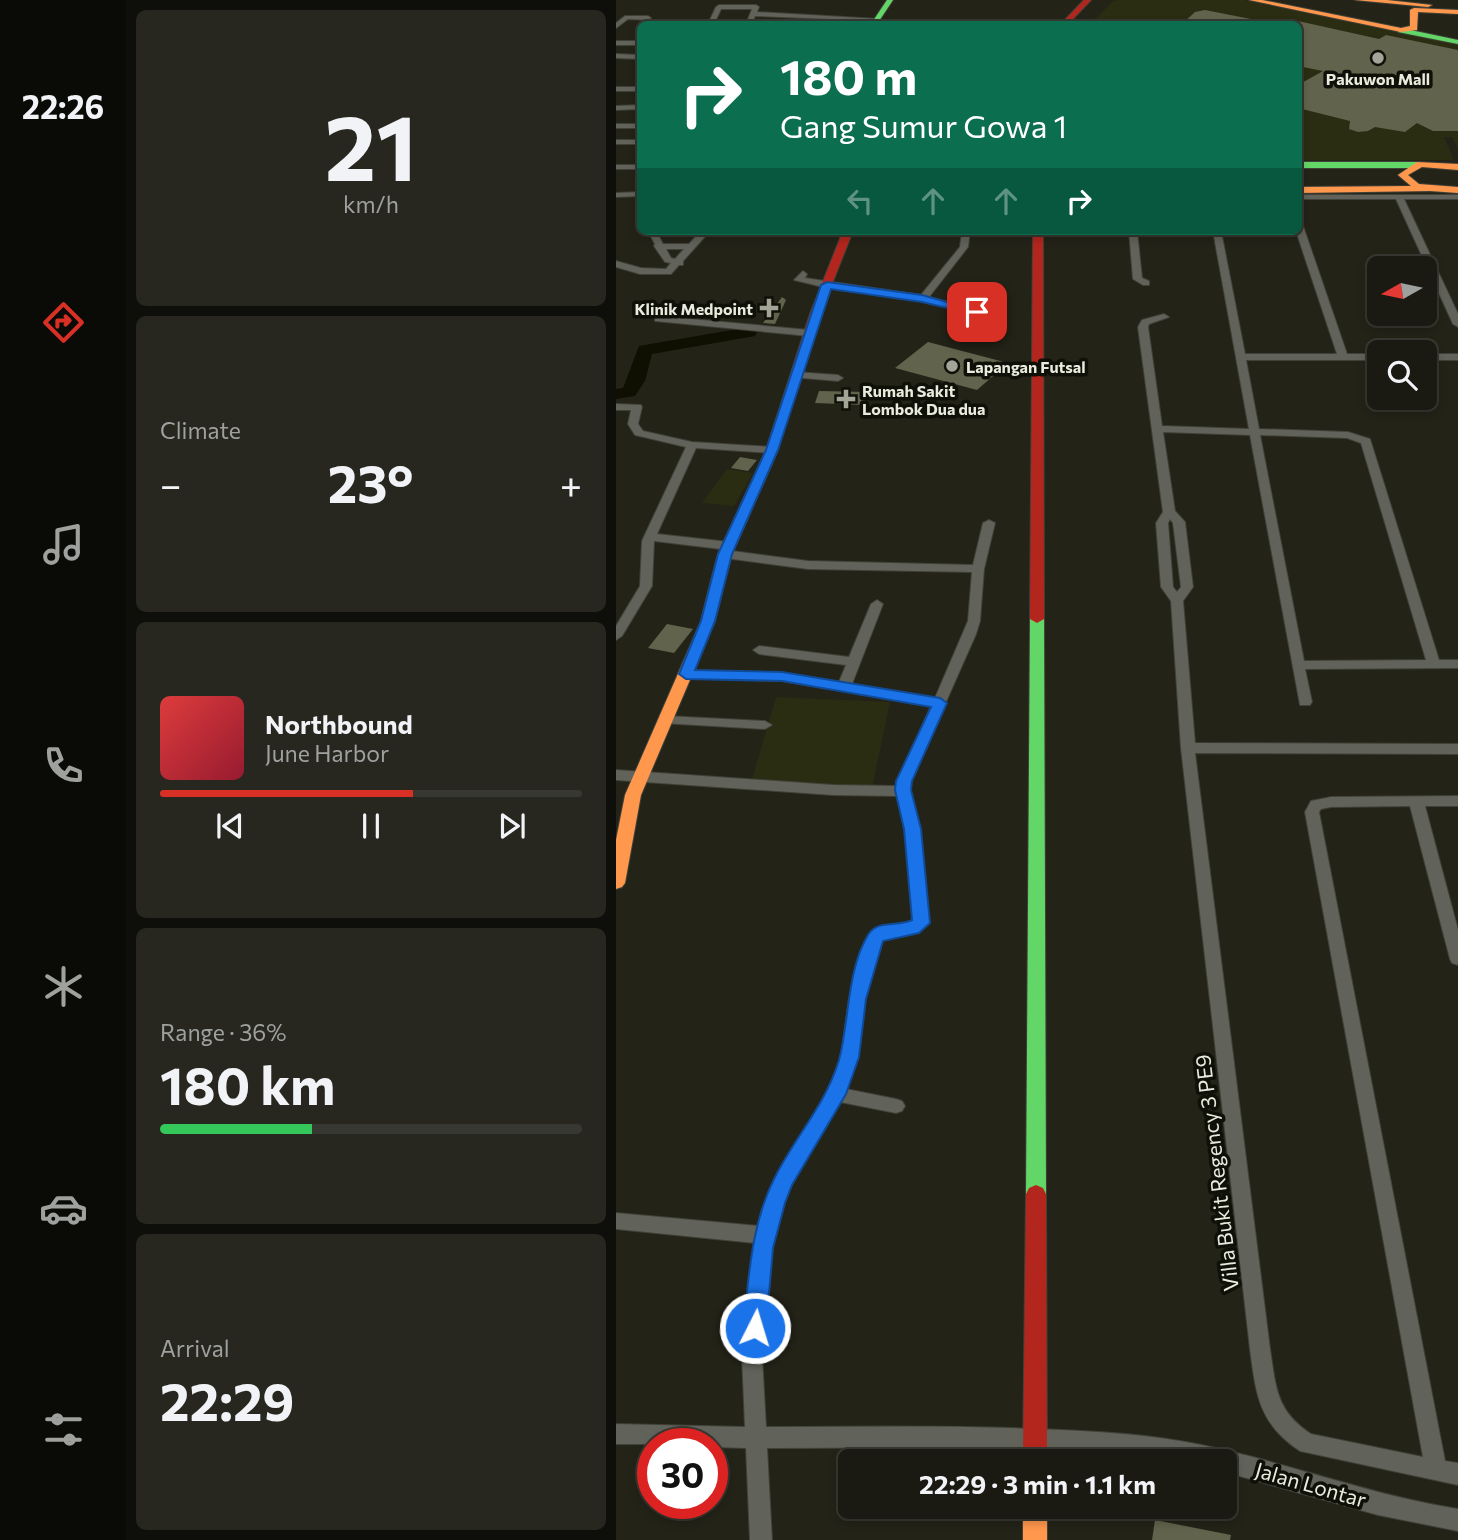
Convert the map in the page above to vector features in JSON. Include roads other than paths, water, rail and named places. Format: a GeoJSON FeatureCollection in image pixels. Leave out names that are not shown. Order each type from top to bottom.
{"type":"FeatureCollection","features":[{"type":"Feature","properties":{"kind":"street"},"geometry":{"type":"LineString","coordinates":[[876,21],[890,0]]}},
{"type":"Feature","properties":{"kind":"street"},"geometry":{"type":"LineString","coordinates":[[1252,0],[1401,30],[1452,37]]}},
{"type":"Feature","properties":{"kind":"street"},"geometry":{"type":"LineString","coordinates":[[1368,0],[1432,9]]}},
{"type":"Feature","properties":{"kind":"street"},"geometry":{"type":"LineString","coordinates":[[1068,21],[1095,2]]}},
{"type":"Feature","properties":{"kind":"street"},"geometry":{"type":"LineString","coordinates":[[1085,21],[1095,2]]}},
{"type":"Feature","properties":{"kind":"street"},"geometry":{"type":"LineString","coordinates":[[713,21],[721,6],[864,21]]}},
{"type":"Feature","properties":{"kind":"street"},"geometry":{"type":"LineString","coordinates":[[1432,9],[1431,29],[1452,37]]}},
{"type":"Feature","properties":{"kind":"street"},"geometry":{"type":"LineString","coordinates":[[1401,30],[1415,28],[1413,10],[1458,9]]}},
{"type":"Feature","properties":{"kind":"street"},"geometry":{"type":"LineString","coordinates":[[750,21],[755,11]]}},
{"type":"Feature","properties":{"kind":"street"},"geometry":{"type":"LineString","coordinates":[[616,26],[626,17],[648,18]]}},
{"type":"Feature","properties":{"kind":"street"},"geometry":{"type":"LineString","coordinates":[[616,43],[637,43]]}},
{"type":"Feature","properties":{"kind":"street"},"geometry":{"type":"LineString","coordinates":[[616,57],[637,57]]}},
{"type":"Feature","properties":{"kind":"street"},"geometry":{"type":"LineString","coordinates":[[616,89],[637,89]]}},
{"type":"Feature","properties":{"kind":"street"},"geometry":{"type":"LineString","coordinates":[[616,107],[637,107]]}},
{"type":"Feature","properties":{"kind":"street"},"geometry":{"type":"LineString","coordinates":[[616,127],[637,126]]}},
{"type":"Feature","properties":{"kind":"street"},"geometry":{"type":"LineString","coordinates":[[616,142],[637,142]]}},
{"type":"Feature","properties":{"kind":"street"},"geometry":{"type":"LineString","coordinates":[[1302,165],[1455,166]]}},
{"type":"Feature","properties":{"kind":"street"},"geometry":{"type":"LineString","coordinates":[[1416,165],[1402,175],[1409,183],[1427,189]]}},
{"type":"Feature","properties":{"kind":"street"},"geometry":{"type":"LineString","coordinates":[[616,167],[637,166]]}},
{"type":"Feature","properties":{"kind":"street"},"geometry":{"type":"LineString","coordinates":[[1302,190],[1458,190]]}},
{"type":"Feature","properties":{"kind":"street"},"geometry":{"type":"LineString","coordinates":[[616,195],[637,194]]}},
{"type":"Feature","properties":{"kind":"street"},"geometry":{"type":"LineString","coordinates":[[1302,197],[1458,197]]}},
{"type":"Feature","properties":{"kind":"street"},"geometry":{"type":"LineString","coordinates":[[1399,197],[1458,324]]}},
{"type":"Feature","properties":{"kind":"street"},"geometry":{"type":"LineString","coordinates":[[654,235],[668,260],[680,263]]}},
{"type":"Feature","properties":{"kind":"street"},"geometry":{"type":"LineString","coordinates":[[618,265],[666,272],[680,263],[703,235]]}},
{"type":"Feature","properties":{"kind":"street"},"geometry":{"type":"LineString","coordinates":[[616,883],[628,811],[708,621],[727,550],[772,450],[809,333],[846,235]]}},
{"type":"Feature","properties":{"kind":"street"},"geometry":{"type":"LineString","coordinates":[[922,299],[964,247],[966,235]]}},
{"type":"Feature","properties":{"kind":"street"},"geometry":{"type":"LineString","coordinates":[[1035,1449],[1038,235]]}},
{"type":"Feature","properties":{"kind":"street"},"geometry":{"type":"LineString","coordinates":[[1133,235],[1138,279],[1146,283]]}},
{"type":"Feature","properties":{"kind":"street"},"geometry":{"type":"LineString","coordinates":[[1218,235],[1305,702]]}},
{"type":"Feature","properties":{"kind":"street"},"geometry":{"type":"LineString","coordinates":[[1302,235],[1343,357]]}},
{"type":"Feature","properties":{"kind":"street"},"geometry":{"type":"LineString","coordinates":[[658,246],[693,247]]}},
{"type":"Feature","properties":{"kind":"street"},"geometry":{"type":"LineString","coordinates":[[803,274],[799,280],[922,299],[977,312]]}},
{"type":"Feature","properties":{"kind":"street"},"geometry":{"type":"LineString","coordinates":[[1164,317],[1145,322],[1143,327],[1169,512],[1179,522],[1187,587],[1177,601],[1167,587],[1162,523],[1169,512]]}},
{"type":"Feature","properties":{"kind":"street"},"geometry":{"type":"LineString","coordinates":[[658,318],[809,333]]}},
{"type":"Feature","properties":{"kind":"street"},"geometry":{"type":"LineString","coordinates":[[1240,357],[1367,357]]}},
{"type":"Feature","properties":{"kind":"street"},"geometry":{"type":"LineString","coordinates":[[1437,357],[1458,357]]}},
{"type":"Feature","properties":{"kind":"street"},"geometry":{"type":"LineString","coordinates":[[795,375],[838,378]]}},
{"type":"Feature","properties":{"kind":"street"},"geometry":{"type":"LineString","coordinates":[[616,407],[637,407],[633,424],[639,433],[692,445],[772,450]]}},
{"type":"Feature","properties":{"kind":"street"},"geometry":{"type":"LineString","coordinates":[[1157,429],[1348,435],[1366,441],[1434,664]]}},
{"type":"Feature","properties":{"kind":"street"},"geometry":{"type":"LineString","coordinates":[[616,636],[646,586],[645,549],[692,445]]}},
{"type":"Feature","properties":{"kind":"street"},"geometry":{"type":"LineString","coordinates":[[761,1540],[752,1356],[765,1235],[783,1181],[836,1094],[849,1057],[857,999],[876,938],[882,932],[913,929],[921,923],[912,829],[903,790],[904,781],[974,621],[978,569],[989,523]]}},
{"type":"Feature","properties":{"kind":"street"},"geometry":{"type":"LineString","coordinates":[[650,537],[807,565],[978,569]]}},
{"type":"Feature","properties":{"kind":"street","name":"Villa Bukit Regency 3 PE9"},"geometry":{"type":"LineString","coordinates":[[1177,601],[1188,748],[1260,1349],[1274,1417],[1285,1432],[1307,1444],[1458,1474]]}},
{"type":"Feature","properties":{"kind":"street"},"geometry":{"type":"LineString","coordinates":[[844,687],[877,604]]}},
{"type":"Feature","properties":{"kind":"street"},"geometry":{"type":"LineString","coordinates":[[759,650],[854,662]]}},
{"type":"Feature","properties":{"kind":"street"},"geometry":{"type":"LineString","coordinates":[[1298,665],[1458,664]]}},
{"type":"Feature","properties":{"kind":"street"},"geometry":{"type":"LineString","coordinates":[[686,674],[782,677],[940,703]]}},
{"type":"Feature","properties":{"kind":"street"},"geometry":{"type":"LineString","coordinates":[[666,720],[765,725]]}},
{"type":"Feature","properties":{"kind":"street"},"geometry":{"type":"LineString","coordinates":[[1188,748],[1458,749]]}},
{"type":"Feature","properties":{"kind":"street"},"geometry":{"type":"LineString","coordinates":[[616,775],[833,790],[903,790]]}},
{"type":"Feature","properties":{"kind":"street"},"geometry":{"type":"LineString","coordinates":[[1416,801],[1458,959]]}},
{"type":"Feature","properties":{"kind":"street"},"geometry":{"type":"LineString","coordinates":[[1436,1469],[1312,812],[1315,805],[1331,802],[1458,801]]}},
{"type":"Feature","properties":{"kind":"street"},"geometry":{"type":"LineString","coordinates":[[836,1094],[896,1106]]}},
{"type":"Feature","properties":{"kind":"street"},"geometry":{"type":"LineString","coordinates":[[616,1221],[765,1235]]}},
{"type":"Feature","properties":{"kind":"street","name":"Jalan Lontar"},"geometry":{"type":"LineString","coordinates":[[616,1434],[755,1437],[954,1436],[1024,1449]]}},
{"type":"Feature","properties":{"kind":"street","name":"Jalan Lontar"},"geometry":{"type":"LineString","coordinates":[[1077,1449],[1140,1446],[1159,1449]]}},
{"type":"Feature","properties":{"kind":"street","name":"Jalan Lontar"},"geometry":{"type":"LineString","coordinates":[[1237,1463],[1365,1500],[1458,1520]]}},
{"type":"Feature","properties":{"kind":"street"},"geometry":{"type":"LineString","coordinates":[[1035,1519],[1035,1540]]}},
{"type":"Feature","properties":{"kind":"waterway"},"geometry":{"type":"LineString","coordinates":[[616,394],[629,392],[636,381],[645,350],[749,332]]}},
{"type":"Feature","properties":{"kind":"place","name":"Pakuwon Mall"},"geometry":{"type":"Point","coordinates":[1378,58]}},
{"type":"Feature","properties":{"kind":"place","name":"Klinik Medpoint"},"geometry":{"type":"Point","coordinates":[769,308]}},
{"type":"Feature","properties":{"kind":"place","name":"Lapangan Futsal"},"geometry":{"type":"Point","coordinates":[952,366]}},
{"type":"Feature","properties":{"kind":"place","name":"Rumah Sakit Lombok Dua dua"},"geometry":{"type":"Point","coordinates":[846,399]}}]}
